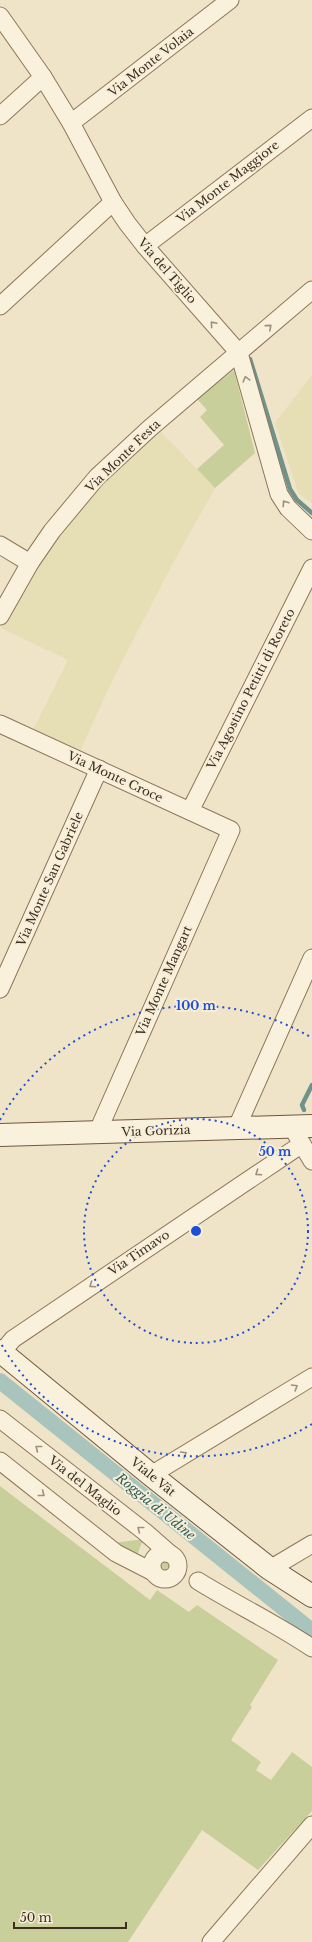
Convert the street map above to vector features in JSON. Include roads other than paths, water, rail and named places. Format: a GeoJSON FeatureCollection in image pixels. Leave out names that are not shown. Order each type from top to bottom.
{"type":"FeatureCollection","features":[{"type":"Feature","properties":{"kind":"main road","name":"Via Gorizia"},"geometry":{"type":"LineString","coordinates":[[0,1135],[236,1129],[302,1132]]}},
{"type":"Feature","properties":{"kind":"main road","name":"Viale Vât"},"geometry":{"type":"LineString","coordinates":[[1,1351],[151,1475],[270,1569],[312,1596]]}},
{"type":"Feature","properties":{"kind":"street","name":"Via Monte Volaia"},"geometry":{"type":"LineString","coordinates":[[71,123],[230,0]]}},
{"type":"Feature","properties":{"kind":"street","name":"Via del Tiglio"},"geometry":{"type":"LineString","coordinates":[[0,16],[42,76],[71,123],[113,202],[145,246],[239,353],[280,494],[288,508],[312,531]]}},
{"type":"Feature","properties":{"kind":"street"},"geometry":{"type":"LineString","coordinates":[[0,116],[42,76]]}},
{"type":"Feature","properties":{"kind":"street","name":"Via Monte Maggiore"},"geometry":{"type":"LineString","coordinates":[[145,246],[312,118]]}},
{"type":"Feature","properties":{"kind":"street"},"geometry":{"type":"LineString","coordinates":[[0,306],[113,202]]}},
{"type":"Feature","properties":{"kind":"street","name":"Via Monte Festa"},"geometry":{"type":"LineString","coordinates":[[0,616],[30,563],[52,531],[97,477],[150,428],[312,290]]}},
{"type":"Feature","properties":{"kind":"street"},"geometry":{"type":"LineString","coordinates":[[0,545],[30,563]]}},
{"type":"Feature","properties":{"kind":"street","name":"Via Agostino Petitti di Roreto"},"geometry":{"type":"LineString","coordinates":[[190,811],[312,568]]}},
{"type":"Feature","properties":{"kind":"street","name":"Via Monte Croce"},"geometry":{"type":"LineString","coordinates":[[0,724],[231,830]]}},
{"type":"Feature","properties":{"kind":"street","name":"Via Monte San Gabriele"},"geometry":{"type":"LineString","coordinates":[[0,989],[99,769]]}},
{"type":"Feature","properties":{"kind":"street","name":"Via Monte Mangart"},"geometry":{"type":"LineString","coordinates":[[97,1133],[231,830]]}},
{"type":"Feature","properties":{"kind":"street"},"geometry":{"type":"LineString","coordinates":[[236,1129],[312,958]]}},
{"type":"Feature","properties":{"kind":"street"},"geometry":{"type":"LineString","coordinates":[[302,1132],[312,1161]]}},
{"type":"Feature","properties":{"kind":"street","name":"Via Timavo"},"geometry":{"type":"LineString","coordinates":[[1,1351],[13,1339],[279,1159],[302,1132]]}},
{"type":"Feature","properties":{"kind":"street"},"geometry":{"type":"LineString","coordinates":[[151,1475],[312,1377]]}},
{"type":"Feature","properties":{"kind":"street","name":"Via del Maglio"},"geometry":{"type":"LineString","coordinates":[[0,1418],[145,1532],[198,1581],[240,1607],[284,1629],[312,1648]]}},
{"type":"Feature","properties":{"kind":"street","name":"Via del Maglio"},"geometry":{"type":"LineString","coordinates":[[0,1461],[116,1553],[160,1576],[198,1581]]}},
{"type":"Feature","properties":{"kind":"street"},"geometry":{"type":"LineString","coordinates":[[270,1569],[312,1544]]}},
{"type":"Feature","properties":{"kind":"street"},"geometry":{"type":"LineString","coordinates":[[161,1554],[173,1557],[176,1572],[160,1576],[152,1563],[154,1559],[161,1554]]}},
{"type":"Feature","properties":{"kind":"street"},"geometry":{"type":"LineString","coordinates":[[211,1942],[312,1825]]}},
{"type":"Feature","properties":{"kind":"waterway"},"geometry":{"type":"LineString","coordinates":[[250,359],[290,489],[297,500],[312,513]]}},
{"type":"Feature","properties":{"kind":"waterway"},"geometry":{"type":"LineString","coordinates":[[304,1110],[302,1105],[312,1085]]}},
{"type":"Feature","properties":{"kind":"waterway","name":"Roggia di Udine"},"geometry":{"type":"LineString","coordinates":[[0,1381],[312,1631]]}}]}
